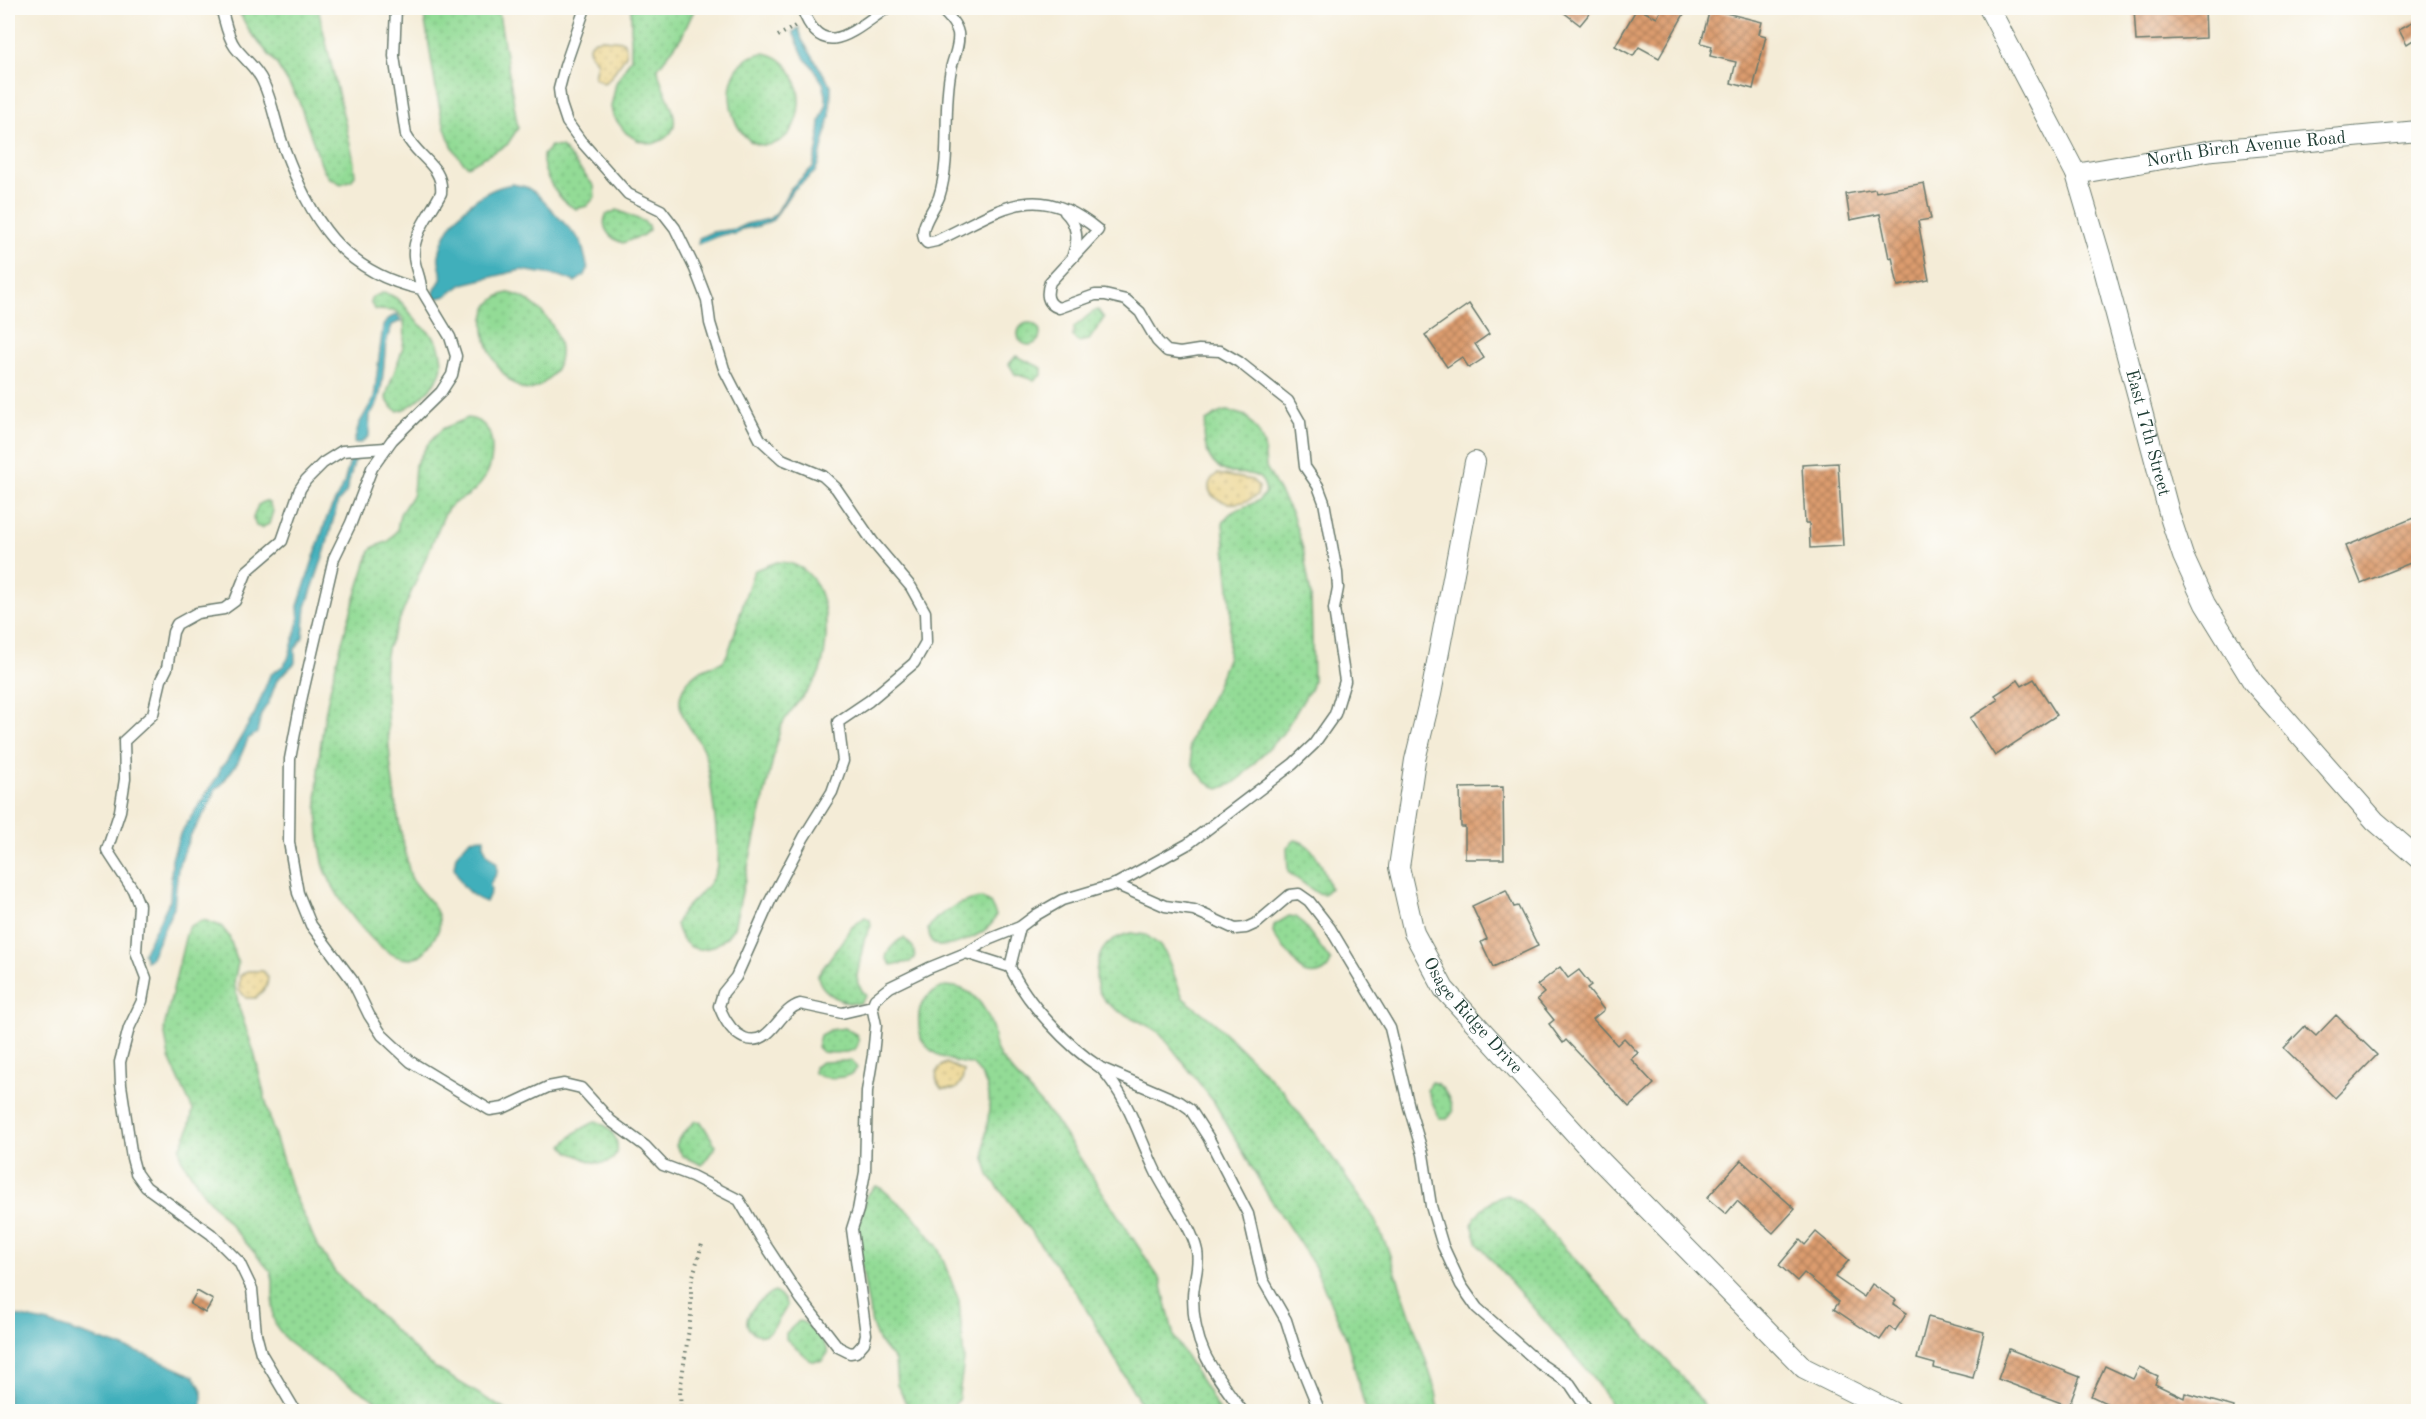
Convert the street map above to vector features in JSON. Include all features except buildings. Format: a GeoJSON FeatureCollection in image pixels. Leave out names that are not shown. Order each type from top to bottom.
{"type":"FeatureCollection","features":[{"type":"Feature","properties":{"kind":"street","name":"East 17th Street"},"geometry":{"type":"LineString","coordinates":[[1989,8],[2076,174],[2102,262],[2154,461],[2187,566],[2205,604],[2253,682],[2375,821],[2418,858]]}},
{"type":"Feature","properties":{"kind":"street","name":"North Birch Avenue Road"},"geometry":{"type":"LineString","coordinates":[[2076,174],[2213,150],[2418,131]]}},
{"type":"Feature","properties":{"kind":"street","name":"Osage Ridge Drive"},"geometry":{"type":"LineString","coordinates":[[1475,462],[1431,694],[1415,760],[1399,867],[1414,933],[1444,989],[1594,1154],[1804,1368],[1892,1412]]}},
{"type":"Feature","properties":{"kind":"lane"},"geometry":{"type":"LineString","coordinates":[[221,8],[234,45],[264,84],[284,148],[313,213],[330,236],[367,268],[400,284],[421,289]]}},
{"type":"Feature","properties":{"kind":"lane"},"geometry":{"type":"LineString","coordinates":[[396,8],[394,56],[406,135],[411,144],[435,168],[442,185],[441,193],[415,243],[414,261],[421,280],[421,289],[450,338],[456,356],[452,375],[441,392],[386,448],[366,479],[351,523],[334,558],[290,759],[288,822],[295,882],[305,915],[352,980],[369,1015],[384,1038],[411,1062],[490,1110],[500,1109],[548,1087],[564,1083],[581,1088],[611,1121],[641,1143],[663,1165],[692,1176],[739,1200],[760,1238],[831,1341],[850,1353],[861,1349],[866,1334],[852,1229],[860,1203],[866,1164],[867,1091],[876,1025],[872,1006],[874,999],[890,987],[1020,927],[1062,900],[1115,884],[1199,837],[1305,754],[1321,736],[1335,714],[1345,675],[1334,609],[1338,580],[1330,534],[1322,496],[1305,467],[1301,430],[1288,401],[1239,362],[1220,351],[1199,350],[1180,353],[1167,351],[1157,341],[1140,312],[1126,300],[1095,295],[1059,308],[1050,302],[1046,291],[1050,282],[1098,230],[1080,217],[1062,209],[1044,202],[1019,204],[996,212],[936,241],[927,243],[924,240],[922,235],[924,227],[938,199],[945,170],[947,94],[958,40],[957,28],[940,8]]}},
{"type":"Feature","properties":{"kind":"lane"},"geometry":{"type":"LineString","coordinates":[[585,8],[564,66],[559,89],[567,122],[628,194],[661,210],[675,228],[707,300],[710,323],[724,369],[760,439],[782,459],[823,476],[836,488],[873,542],[911,587],[926,612],[926,642],[914,663],[869,701],[838,722],[843,761],[832,792],[804,837],[770,901],[736,977],[723,993],[719,1006],[736,1034],[750,1040],[757,1040],[769,1033],[794,1005],[805,1004],[842,1013],[872,1006]]}},
{"type":"Feature","properties":{"kind":"lane"},"geometry":{"type":"LineString","coordinates":[[802,8],[813,30],[818,35],[831,40],[845,36],[887,8]]}},
{"type":"Feature","properties":{"kind":"lane"},"geometry":{"type":"LineString","coordinates":[[1062,209],[1070,216],[1075,228],[1077,240],[1071,258]]}},
{"type":"Feature","properties":{"kind":"lane"},"geometry":{"type":"LineString","coordinates":[[296,1412],[261,1353],[256,1334],[252,1289],[239,1262],[212,1234],[155,1195],[136,1173],[121,1085],[120,1062],[129,1028],[142,1001],[146,978],[136,952],[139,905],[133,890],[109,855],[107,845],[120,811],[125,779],[124,741],[153,714],[161,680],[167,668],[173,632],[177,624],[197,613],[224,609],[235,601],[247,571],[282,541],[300,489],[323,463],[342,451],[386,448]]}},
{"type":"Feature","properties":{"kind":"lane"},"geometry":{"type":"LineString","coordinates":[[1115,884],[1165,906],[1194,910],[1235,929],[1246,928],[1257,923],[1290,895],[1299,894],[1309,901],[1330,928],[1390,1028],[1423,1154],[1431,1206],[1443,1246],[1461,1286],[1477,1308],[1539,1363],[1570,1384],[1589,1412]]}},
{"type":"Feature","properties":{"kind":"lane"},"geometry":{"type":"LineString","coordinates":[[1010,967],[1020,927]]}},
{"type":"Feature","properties":{"kind":"lane"},"geometry":{"type":"LineString","coordinates":[[966,953],[1010,967],[1025,993],[1088,1060],[1101,1068],[1180,1102],[1190,1109],[1248,1214],[1263,1280],[1286,1320],[1298,1358],[1320,1412]]}},
{"type":"Feature","properties":{"kind":"lane"},"geometry":{"type":"LineString","coordinates":[[1101,1068],[1119,1091],[1133,1117],[1154,1168],[1195,1243],[1198,1259],[1193,1297],[1202,1350],[1208,1364],[1243,1412]]}},
{"type":"Feature","properties":{"kind":"path"},"geometry":{"type":"LineString","coordinates":[[778,36],[804,21]]}},
{"type":"Feature","properties":{"kind":"path"},"geometry":{"type":"LineString","coordinates":[[681,1412],[680,1391],[691,1315],[691,1283],[702,1244]]}},
{"type":"Feature","properties":{"kind":"green space"},"geometry":{"type":"Polygon","coordinates":[[[237,8],[318,8],[353,157],[355,175],[352,180],[341,184],[328,177],[322,167],[298,99],[276,63],[250,32],[237,8]]]}},
{"type":"Feature","properties":{"kind":"green space"},"geometry":{"type":"Polygon","coordinates":[[[422,8],[498,8],[518,128],[507,145],[468,166],[457,154],[448,138],[437,93],[422,8]]]}},
{"type":"Feature","properties":{"kind":"green space"},"geometry":{"type":"Polygon","coordinates":[[[631,8],[695,8],[682,36],[658,68],[673,110],[674,121],[672,130],[666,138],[652,144],[637,140],[626,133],[613,116],[611,107],[616,83],[631,58],[631,8]]]}},
{"type":"Feature","properties":{"kind":"green space"},"geometry":{"type":"Polygon","coordinates":[[[764,53],[780,59],[791,71],[797,86],[799,103],[796,119],[789,133],[778,142],[762,145],[750,141],[741,131],[730,101],[731,85],[737,70],[747,59],[764,53]]]}},
{"type":"Feature","properties":{"kind":"green space"},"geometry":{"type":"Polygon","coordinates":[[[551,146],[561,147],[594,186],[595,197],[587,206],[576,209],[563,200],[552,186],[543,162],[543,155],[551,146]]]}},
{"type":"Feature","properties":{"kind":"green space"},"geometry":{"type":"Polygon","coordinates":[[[617,210],[645,222],[649,230],[623,243],[614,239],[604,225],[606,215],[617,210]]]}},
{"type":"Feature","properties":{"kind":"green space"},"geometry":{"type":"Polygon","coordinates":[[[382,293],[392,295],[400,301],[416,321],[433,336],[440,350],[441,371],[434,383],[417,401],[398,411],[392,408],[386,398],[402,352],[404,320],[397,311],[376,310],[371,304],[371,298],[382,293]]]}},
{"type":"Feature","properties":{"kind":"green space"},"geometry":{"type":"Polygon","coordinates":[[[508,293],[533,304],[544,314],[558,340],[560,354],[557,367],[544,383],[529,390],[518,387],[506,377],[488,347],[484,330],[485,314],[493,301],[508,293]]]}},
{"type":"Feature","properties":{"kind":"green space"},"geometry":{"type":"Polygon","coordinates":[[[1098,310],[1104,318],[1089,340],[1078,342],[1073,337],[1074,327],[1098,310]]]}},
{"type":"Feature","properties":{"kind":"green space"},"geometry":{"type":"Polygon","coordinates":[[[1029,323],[1037,326],[1040,334],[1037,342],[1029,345],[1021,342],[1018,334],[1021,326],[1029,323]]]}},
{"type":"Feature","properties":{"kind":"green space"},"geometry":{"type":"Polygon","coordinates":[[[1016,356],[1042,368],[1042,375],[1034,380],[1015,374],[1009,364],[1016,356]]]}},
{"type":"Feature","properties":{"kind":"green space"},"geometry":{"type":"Polygon","coordinates":[[[1228,411],[1246,416],[1259,433],[1264,446],[1266,467],[1293,516],[1303,549],[1311,596],[1313,681],[1283,733],[1239,779],[1219,789],[1207,783],[1196,770],[1189,746],[1195,727],[1215,690],[1228,656],[1231,611],[1223,524],[1231,513],[1256,502],[1266,491],[1263,482],[1258,477],[1228,472],[1221,469],[1210,458],[1204,436],[1206,421],[1221,412],[1228,411]]]}},
{"type":"Feature","properties":{"kind":"green space"},"geometry":{"type":"Polygon","coordinates":[[[468,418],[483,425],[490,435],[492,456],[488,471],[474,491],[452,505],[445,513],[387,649],[385,665],[389,747],[401,834],[411,877],[434,907],[439,920],[438,931],[431,943],[425,951],[411,959],[396,956],[380,946],[364,930],[349,912],[327,875],[318,823],[317,783],[321,744],[336,665],[370,551],[389,541],[397,530],[400,514],[413,494],[415,465],[428,444],[442,429],[468,418]]]}},
{"type":"Feature","properties":{"kind":"green space"},"geometry":{"type":"Polygon","coordinates":[[[265,501],[269,503],[273,511],[269,524],[261,528],[256,526],[253,518],[258,505],[265,501]]]}},
{"type":"Feature","properties":{"kind":"green space"},"geometry":{"type":"Polygon","coordinates":[[[777,562],[794,565],[807,573],[817,585],[826,618],[821,668],[808,691],[789,713],[780,729],[734,927],[719,943],[702,949],[694,948],[680,936],[676,924],[685,909],[713,878],[716,870],[717,847],[714,811],[704,752],[683,716],[680,697],[684,686],[692,677],[701,670],[723,661],[731,645],[755,570],[777,562]]]}},
{"type":"Feature","properties":{"kind":"green space"},"geometry":{"type":"Polygon","coordinates":[[[1295,840],[1302,842],[1314,852],[1318,859],[1330,888],[1324,894],[1317,893],[1288,872],[1287,847],[1295,840]]]}},
{"type":"Feature","properties":{"kind":"green space"},"geometry":{"type":"Polygon","coordinates":[[[982,898],[990,903],[996,915],[988,928],[972,938],[954,944],[938,946],[931,941],[928,929],[944,912],[960,904],[982,898]]]}},
{"type":"Feature","properties":{"kind":"green space"},"geometry":{"type":"Polygon","coordinates":[[[1289,916],[1301,921],[1331,961],[1324,971],[1317,974],[1304,973],[1275,937],[1274,925],[1289,916]]]}},
{"type":"Feature","properties":{"kind":"green space"},"geometry":{"type":"Polygon","coordinates":[[[865,917],[870,920],[871,926],[864,940],[857,976],[858,984],[866,996],[860,1003],[847,1002],[828,992],[819,981],[818,975],[852,927],[865,917]]]}},
{"type":"Feature","properties":{"kind":"green space"},"geometry":{"type":"Polygon","coordinates":[[[203,920],[221,926],[229,936],[238,963],[234,982],[239,1008],[254,1052],[271,1123],[292,1190],[316,1243],[335,1272],[429,1364],[507,1411],[393,1411],[324,1369],[288,1342],[276,1326],[273,1317],[271,1272],[203,1193],[181,1158],[180,1148],[189,1129],[193,1110],[169,1058],[164,1028],[186,934],[190,926],[203,920]]]}},
{"type":"Feature","properties":{"kind":"green space"},"geometry":{"type":"Polygon","coordinates":[[[1131,933],[1146,935],[1159,945],[1166,954],[1183,998],[1215,1023],[1282,1090],[1374,1218],[1387,1247],[1426,1361],[1436,1392],[1439,1411],[1366,1411],[1347,1340],[1314,1265],[1266,1192],[1214,1102],[1161,1034],[1114,1008],[1099,991],[1096,978],[1100,955],[1106,945],[1114,939],[1131,933]]]}},
{"type":"Feature","properties":{"kind":"green space"},"geometry":{"type":"Polygon","coordinates":[[[904,938],[913,947],[915,958],[910,962],[891,965],[886,958],[888,952],[895,943],[904,938]]]}},
{"type":"Feature","properties":{"kind":"green space"},"geometry":{"type":"Polygon","coordinates":[[[946,986],[963,990],[977,999],[990,1021],[1000,1057],[1055,1120],[1161,1281],[1174,1337],[1220,1411],[1145,1411],[1078,1295],[989,1175],[985,1160],[985,1145],[989,1103],[988,1090],[983,1077],[972,1064],[957,1062],[936,1054],[921,1038],[919,1012],[921,1006],[930,995],[946,986]]]}},
{"type":"Feature","properties":{"kind":"green space"},"geometry":{"type":"Polygon","coordinates":[[[845,1028],[857,1035],[857,1047],[853,1050],[841,1053],[822,1052],[817,1047],[820,1035],[830,1030],[845,1028]]]}},
{"type":"Feature","properties":{"kind":"green space"},"geometry":{"type":"Polygon","coordinates":[[[852,1061],[857,1068],[843,1077],[830,1078],[814,1073],[814,1067],[822,1062],[852,1061]]]}},
{"type":"Feature","properties":{"kind":"green space"},"geometry":{"type":"Polygon","coordinates":[[[1432,1082],[1440,1086],[1449,1098],[1453,1112],[1448,1118],[1439,1118],[1427,1090],[1432,1082]]]}},
{"type":"Feature","properties":{"kind":"green space"},"geometry":{"type":"Polygon","coordinates":[[[596,1121],[613,1134],[617,1143],[614,1158],[607,1162],[597,1163],[583,1158],[569,1152],[563,1145],[576,1132],[596,1121]]]}},
{"type":"Feature","properties":{"kind":"green space"},"geometry":{"type":"Polygon","coordinates":[[[695,1121],[701,1122],[716,1146],[702,1165],[683,1156],[676,1146],[679,1138],[695,1121]]]}},
{"type":"Feature","properties":{"kind":"green space"},"geometry":{"type":"Polygon","coordinates":[[[876,1186],[913,1215],[938,1247],[959,1301],[964,1360],[958,1401],[949,1411],[914,1411],[909,1408],[897,1385],[895,1361],[878,1340],[872,1325],[858,1247],[858,1230],[866,1196],[876,1186]]]}},
{"type":"Feature","properties":{"kind":"green space"},"geometry":{"type":"Polygon","coordinates":[[[1508,1195],[1540,1221],[1683,1378],[1708,1411],[1617,1412],[1615,1410],[1591,1375],[1478,1244],[1472,1224],[1478,1214],[1486,1205],[1508,1195]]]}},
{"type":"Feature","properties":{"kind":"green space"},"geometry":{"type":"Polygon","coordinates":[[[775,1292],[784,1299],[787,1306],[767,1334],[758,1335],[749,1328],[748,1316],[763,1298],[775,1292]]]}},
{"type":"Feature","properties":{"kind":"green space"},"geometry":{"type":"Polygon","coordinates":[[[799,1321],[812,1329],[824,1344],[828,1353],[822,1361],[811,1361],[786,1339],[786,1333],[799,1321]]]}},
{"type":"Feature","properties":{"kind":"sand"},"geometry":{"type":"Polygon","coordinates":[[[595,40],[623,41],[626,52],[611,77],[603,83],[594,77],[597,62],[590,54],[589,46],[595,40]]]}},
{"type":"Feature","properties":{"kind":"sand"},"geometry":{"type":"Polygon","coordinates":[[[1217,474],[1252,480],[1259,487],[1257,495],[1247,501],[1236,503],[1218,499],[1209,488],[1210,481],[1217,474]]]}},
{"type":"Feature","properties":{"kind":"sand"},"geometry":{"type":"Polygon","coordinates":[[[247,971],[263,971],[268,977],[267,986],[256,998],[246,998],[239,990],[240,976],[247,971]]]}},
{"type":"Feature","properties":{"kind":"sand"},"geometry":{"type":"Polygon","coordinates":[[[946,1063],[964,1071],[962,1081],[956,1089],[942,1089],[937,1082],[936,1075],[946,1063]]]}},
{"type":"Feature","properties":{"kind":"water"},"geometry":{"type":"Polygon","coordinates":[[[799,28],[802,40],[831,86],[830,116],[815,172],[792,191],[773,220],[698,244],[699,238],[712,232],[736,229],[746,224],[769,219],[777,212],[790,189],[813,167],[820,121],[826,106],[826,95],[823,83],[805,59],[793,32],[799,28]]]}},
{"type":"Feature","properties":{"kind":"water"},"geometry":{"type":"Polygon","coordinates":[[[512,184],[526,187],[536,193],[581,241],[588,269],[585,275],[575,282],[560,276],[521,270],[463,284],[446,296],[434,299],[441,279],[439,258],[442,242],[448,230],[465,209],[476,200],[499,187],[512,184]]]}},
{"type":"Feature","properties":{"kind":"water"},"geometry":{"type":"Polygon","coordinates":[[[397,314],[401,321],[392,325],[387,339],[378,401],[370,414],[369,436],[361,443],[354,443],[359,424],[374,398],[383,326],[388,319],[397,314]]]}},
{"type":"Feature","properties":{"kind":"water"},"geometry":{"type":"Polygon","coordinates":[[[352,454],[360,454],[354,463],[346,493],[338,502],[325,551],[306,607],[303,637],[295,649],[295,663],[277,680],[269,702],[261,714],[257,733],[248,739],[238,762],[216,789],[207,809],[190,836],[178,868],[174,907],[150,959],[146,961],[143,953],[170,900],[172,859],[180,834],[255,713],[270,675],[284,665],[288,659],[299,621],[298,606],[327,517],[344,483],[352,454]]]}},
{"type":"Feature","properties":{"kind":"water"},"geometry":{"type":"Polygon","coordinates":[[[484,838],[484,847],[488,855],[497,863],[497,873],[490,884],[491,891],[486,902],[466,889],[454,867],[456,855],[470,839],[484,838]]]}},
{"type":"Feature","properties":{"kind":"water"},"geometry":{"type":"Polygon","coordinates":[[[8,1314],[49,1323],[149,1356],[194,1376],[202,1390],[202,1411],[8,1411],[8,1314]]]}}]}
